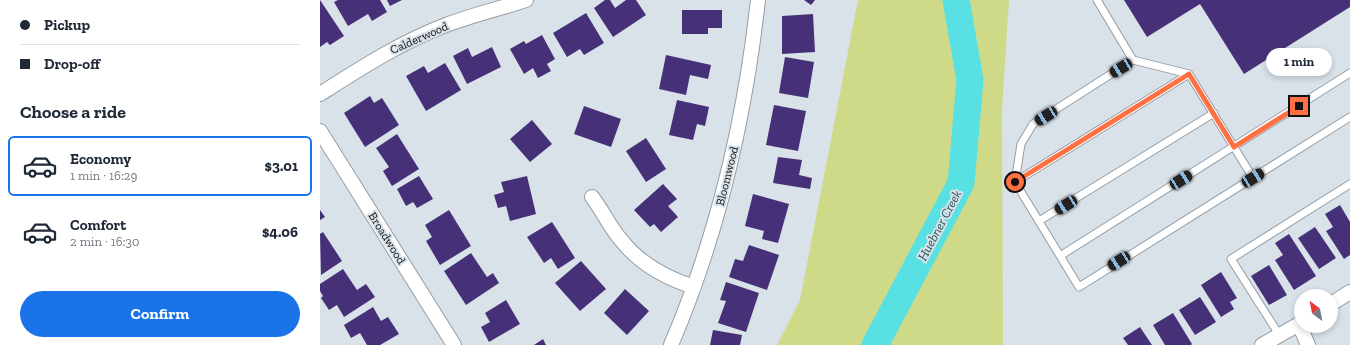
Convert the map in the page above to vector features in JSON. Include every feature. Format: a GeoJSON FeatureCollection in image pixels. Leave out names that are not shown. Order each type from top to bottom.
{"type":"FeatureCollection","features":[{"type":"Feature","properties":{"kind":"street","name":"Calderwood"},"geometry":{"type":"LineString","coordinates":[[320,94],[386,53],[407,42],[446,25],[526,0]]}},
{"type":"Feature","properties":{"kind":"street","name":"Bloomwood"},"geometry":{"type":"LineString","coordinates":[[671,345],[694,287],[733,157],[754,33],[758,0]]}},
{"type":"Feature","properties":{"kind":"street","name":"Broadwood"},"geometry":{"type":"LineString","coordinates":[[320,131],[454,345]]}},
{"type":"Feature","properties":{"kind":"street"},"geometry":{"type":"LineString","coordinates":[[592,197],[613,230],[631,251],[653,269],[678,282],[694,287]]}},
{"type":"Feature","properties":{"kind":"street"},"geometry":{"type":"LineString","coordinates":[[1338,300],[1350,292]]}},
{"type":"Feature","properties":{"kind":"street"},"geometry":{"type":"LineString","coordinates":[[1272,340],[1294,327]]}},
{"type":"Feature","properties":{"kind":"street"},"geometry":{"type":"LineString","coordinates":[[1304,333],[1308,345]]}},
{"type":"Feature","properties":{"kind":"lane"},"geometry":{"type":"LineString","coordinates":[[1097,0],[1133,60],[1189,74],[1253,178]]}},
{"type":"Feature","properties":{"kind":"lane"},"geometry":{"type":"LineString","coordinates":[[1133,60],[1033,124],[1021,144],[1015,182],[1079,286],[1350,117]]}},
{"type":"Feature","properties":{"kind":"lane"},"geometry":{"type":"LineString","coordinates":[[1060,256],[1350,73]]}},
{"type":"Feature","properties":{"kind":"lane"},"geometry":{"type":"LineString","coordinates":[[1015,182],[1189,74]]}},
{"type":"Feature","properties":{"kind":"lane"},"geometry":{"type":"LineString","coordinates":[[1039,221],[1214,113]]}},
{"type":"Feature","properties":{"kind":"lane"},"geometry":{"type":"LineString","coordinates":[[1272,340],[1231,259],[1350,184]]}},
{"type":"Feature","properties":{"kind":"green space"},"geometry":{"type":"Polygon","coordinates":[[[858,0],[1009,0],[1002,110],[1003,345],[777,345],[800,300],[858,0]]]}},
{"type":"Feature","properties":{"kind":"building"},"geometry":{"type":"Polygon","coordinates":[[[320,0],[344,36],[330,45],[327,42],[320,47],[320,0]]]}},
{"type":"Feature","properties":{"kind":"building"},"geometry":{"type":"Polygon","coordinates":[[[338,0],[380,0],[387,12],[372,21],[368,14],[348,26],[334,2],[338,0]]]}},
{"type":"Feature","properties":{"kind":"building"},"geometry":{"type":"Polygon","coordinates":[[[387,0],[402,0],[390,6],[387,0]]]}},
{"type":"Feature","properties":{"kind":"building"},"geometry":{"type":"Polygon","coordinates":[[[605,0],[610,0],[615,8],[626,0],[636,0],[646,15],[613,37],[594,8],[605,0]]]}},
{"type":"Feature","properties":{"kind":"building"},"geometry":{"type":"Polygon","coordinates":[[[804,0],[815,0],[811,5],[804,0]]]}},
{"type":"Feature","properties":{"kind":"building"},"geometry":{"type":"Polygon","coordinates":[[[1124,0],[1350,0],[1350,7],[1244,74],[1200,4],[1147,37],[1124,0]]]}},
{"type":"Feature","properties":{"kind":"building"},"geometry":{"type":"Polygon","coordinates":[[[682,10],[722,10],[722,28],[708,28],[708,34],[682,34],[682,10]]]}},
{"type":"Feature","properties":{"kind":"building"},"geometry":{"type":"Polygon","coordinates":[[[586,13],[604,43],[584,55],[580,49],[567,57],[553,33],[586,13]]]}},
{"type":"Feature","properties":{"kind":"building"},"geometry":{"type":"Polygon","coordinates":[[[813,14],[815,52],[782,54],[782,16],[813,14]]]}},
{"type":"Feature","properties":{"kind":"building"},"geometry":{"type":"Polygon","coordinates":[[[542,35],[555,59],[547,64],[551,71],[538,78],[533,68],[524,74],[510,49],[524,41],[526,44],[542,35]]]}},
{"type":"Feature","properties":{"kind":"building"},"geometry":{"type":"Polygon","coordinates":[[[492,47],[501,67],[467,84],[453,56],[468,48],[472,57],[492,47]]]}},
{"type":"Feature","properties":{"kind":"building"},"geometry":{"type":"Polygon","coordinates":[[[666,55],[711,65],[708,79],[690,75],[686,95],[659,89],[666,55]]]}},
{"type":"Feature","properties":{"kind":"building"},"geometry":{"type":"Polygon","coordinates":[[[785,57],[814,62],[808,98],[779,93],[785,57]]]}},
{"type":"Feature","properties":{"kind":"building"},"geometry":{"type":"Polygon","coordinates":[[[445,63],[461,90],[426,111],[406,76],[424,66],[428,73],[445,63]]]}},
{"type":"Feature","properties":{"kind":"building"},"geometry":{"type":"Polygon","coordinates":[[[370,96],[374,103],[382,98],[399,125],[365,147],[344,113],[370,96]]]}},
{"type":"Feature","properties":{"kind":"building"},"geometry":{"type":"Polygon","coordinates":[[[677,100],[709,107],[705,126],[697,124],[693,140],[669,135],[677,100]]]}},
{"type":"Feature","properties":{"kind":"building"},"geometry":{"type":"Polygon","coordinates":[[[774,105],[806,111],[798,151],[766,145],[774,105]]]}},
{"type":"Feature","properties":{"kind":"building"},"geometry":{"type":"Polygon","coordinates":[[[584,106],[621,119],[611,147],[574,134],[584,106]]]}},
{"type":"Feature","properties":{"kind":"building"},"geometry":{"type":"Polygon","coordinates":[[[532,120],[552,144],[530,162],[510,139],[532,120]]]}},
{"type":"Feature","properties":{"kind":"building"},"geometry":{"type":"Polygon","coordinates":[[[397,134],[419,169],[392,186],[383,171],[389,167],[376,148],[397,134]]]}},
{"type":"Feature","properties":{"kind":"building"},"geometry":{"type":"Polygon","coordinates":[[[646,138],[666,169],[646,182],[626,151],[646,138]]]}},
{"type":"Feature","properties":{"kind":"building"},"geometry":{"type":"Polygon","coordinates":[[[778,157],[802,160],[799,175],[812,178],[810,189],[773,183],[778,157]]]}},
{"type":"Feature","properties":{"kind":"building"},"geometry":{"type":"Polygon","coordinates":[[[419,176],[433,199],[417,208],[413,202],[406,206],[397,189],[419,176]]]}},
{"type":"Feature","properties":{"kind":"building"},"geometry":{"type":"Polygon","coordinates":[[[527,176],[536,214],[510,221],[506,206],[498,208],[494,195],[504,192],[501,182],[527,176]]]}},
{"type":"Feature","properties":{"kind":"building"},"geometry":{"type":"Polygon","coordinates":[[[663,184],[677,199],[668,206],[678,217],[661,232],[654,224],[650,227],[634,210],[663,184]]]}},
{"type":"Feature","properties":{"kind":"building"},"geometry":{"type":"Polygon","coordinates":[[[753,194],[789,204],[778,243],[762,239],[764,231],[745,226],[753,194]]]}},
{"type":"Feature","properties":{"kind":"building"},"geometry":{"type":"Polygon","coordinates":[[[1340,205],[1350,222],[1350,255],[1344,259],[1326,231],[1333,227],[1325,214],[1340,205]]]}},
{"type":"Feature","properties":{"kind":"building"},"geometry":{"type":"Polygon","coordinates":[[[320,210],[325,217],[320,220],[320,210]]]}},
{"type":"Feature","properties":{"kind":"building"},"geometry":{"type":"Polygon","coordinates":[[[449,210],[471,246],[440,265],[426,241],[432,237],[425,225],[449,210]]]}},
{"type":"Feature","properties":{"kind":"building"},"geometry":{"type":"Polygon","coordinates":[[[552,222],[575,258],[558,269],[551,258],[544,263],[527,237],[552,222]]]}},
{"type":"Feature","properties":{"kind":"building"},"geometry":{"type":"Polygon","coordinates":[[[1315,227],[1336,258],[1319,269],[1298,238],[1315,227]]]}},
{"type":"Feature","properties":{"kind":"building"},"geometry":{"type":"Polygon","coordinates":[[[323,232],[342,261],[321,275],[320,234],[323,232]]]}},
{"type":"Feature","properties":{"kind":"building"},"geometry":{"type":"Polygon","coordinates":[[[1289,234],[1316,276],[1294,290],[1275,260],[1283,255],[1275,243],[1289,234]]]}},
{"type":"Feature","properties":{"kind":"building"},"geometry":{"type":"Polygon","coordinates":[[[749,245],[779,255],[767,290],[729,277],[735,259],[743,261],[749,245]]]}},
{"type":"Feature","properties":{"kind":"building"},"geometry":{"type":"Polygon","coordinates":[[[471,253],[487,277],[493,273],[499,283],[466,305],[444,271],[471,253]]]}},
{"type":"Feature","properties":{"kind":"building"},"geometry":{"type":"Polygon","coordinates":[[[581,261],[606,289],[580,311],[555,283],[581,261]]]}},
{"type":"Feature","properties":{"kind":"building"},"geometry":{"type":"Polygon","coordinates":[[[1269,265],[1287,295],[1269,305],[1251,276],[1269,265]]]}},
{"type":"Feature","properties":{"kind":"building"},"geometry":{"type":"Polygon","coordinates":[[[343,269],[357,290],[366,284],[375,297],[344,317],[337,305],[329,310],[321,298],[323,296],[320,291],[320,284],[343,269]]]}},
{"type":"Feature","properties":{"kind":"building"},"geometry":{"type":"Polygon","coordinates":[[[1221,272],[1237,298],[1230,302],[1234,309],[1221,317],[1201,285],[1221,272]]]}},
{"type":"Feature","properties":{"kind":"building"},"geometry":{"type":"Polygon","coordinates":[[[726,282],[759,293],[746,332],[718,323],[726,301],[720,300],[726,282]]]}},
{"type":"Feature","properties":{"kind":"building"},"geometry":{"type":"Polygon","coordinates":[[[625,289],[649,311],[627,335],[604,313],[625,289]]]}},
{"type":"Feature","properties":{"kind":"building"},"geometry":{"type":"Polygon","coordinates":[[[1200,297],[1216,322],[1195,335],[1179,310],[1200,297]]]}},
{"type":"Feature","properties":{"kind":"building"},"geometry":{"type":"Polygon","coordinates":[[[506,300],[520,324],[489,342],[481,327],[490,322],[485,313],[506,300]]]}},
{"type":"Feature","properties":{"kind":"building"},"geometry":{"type":"Polygon","coordinates":[[[373,307],[381,321],[388,317],[399,334],[380,345],[367,345],[360,333],[351,338],[344,325],[373,307]]]}},
{"type":"Feature","properties":{"kind":"building"},"geometry":{"type":"Polygon","coordinates":[[[1173,313],[1192,344],[1191,345],[1165,345],[1153,325],[1173,313]]]}},
{"type":"Feature","properties":{"kind":"building"},"geometry":{"type":"Polygon","coordinates":[[[1140,327],[1152,345],[1128,345],[1123,338],[1140,327]]]}},
{"type":"Feature","properties":{"kind":"building"},"geometry":{"type":"Polygon","coordinates":[[[713,330],[742,335],[740,345],[710,345],[713,330]]]}},
{"type":"Feature","properties":{"kind":"building"},"geometry":{"type":"Polygon","coordinates":[[[543,339],[546,345],[534,345],[543,339]]]}},
{"type":"Feature","properties":{"kind":"waterway","name":"Huebner Creek"},"geometry":{"type":"LineString","coordinates":[[875,345],[961,183],[970,80],[956,0]]}},
{"type":"Feature","properties":{"kind":"route"},"geometry":{"type":"LineString","coordinates":[[1015,182],[1189,74],[1234,147],[1299,106]]}}]}
